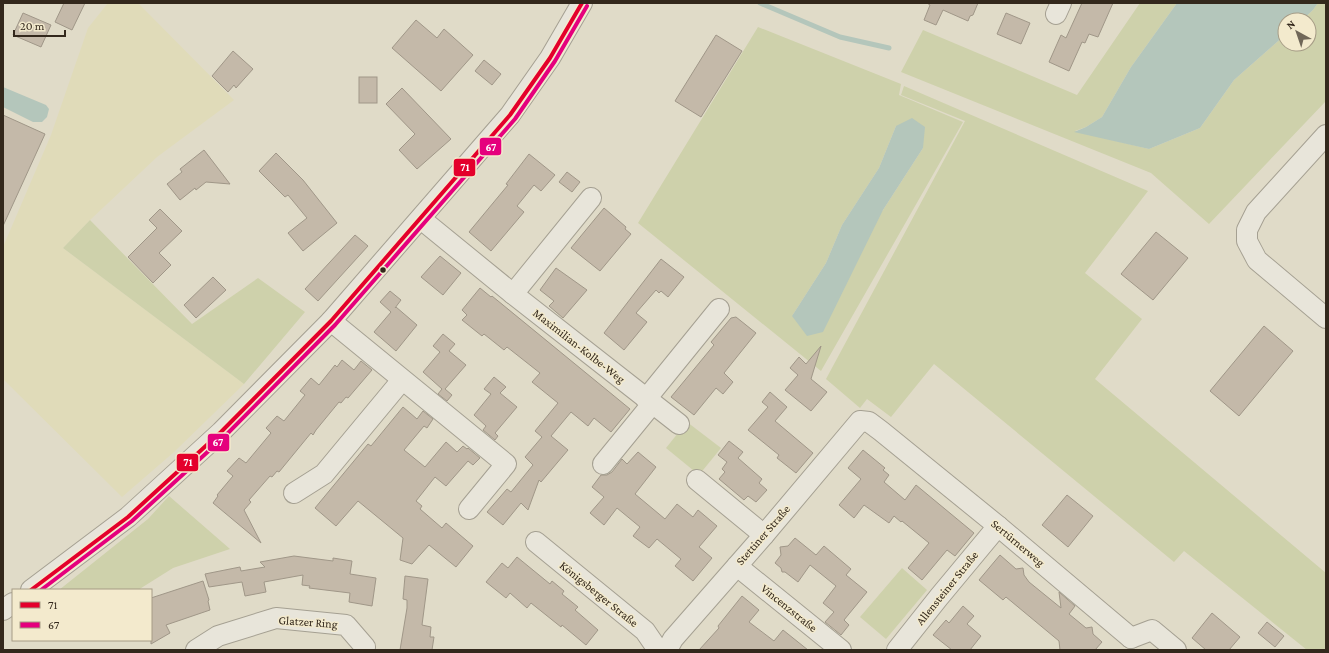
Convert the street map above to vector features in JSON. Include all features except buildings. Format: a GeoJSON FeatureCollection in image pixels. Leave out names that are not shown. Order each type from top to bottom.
{"type":"FeatureCollection","features":[{"type":"Feature","properties":{"kind":"street"},"geometry":{"type":"LineString","coordinates":[[32,589],[128,517],[221,432],[331,321],[510,115],[550,58],[582,3]]}},
{"type":"Feature","properties":{"kind":"street"},"geometry":{"type":"LineString","coordinates":[[1326,135],[1256,212],[1247,230],[1247,241],[1257,260],[1326,318]]}},
{"type":"Feature","properties":{"kind":"street"},"geometry":{"type":"LineString","coordinates":[[512,294],[591,198]]}},
{"type":"Feature","properties":{"kind":"street","name":"Maximilian-Kolbe-Weg"},"geometry":{"type":"LineString","coordinates":[[421,219],[512,294],[679,424]]}},
{"type":"Feature","properties":{"kind":"street"},"geometry":{"type":"LineString","coordinates":[[603,464],[719,309]]}},
{"type":"Feature","properties":{"kind":"street"},"geometry":{"type":"LineString","coordinates":[[331,321],[506,464],[469,509]]}},
{"type":"Feature","properties":{"kind":"street"},"geometry":{"type":"LineString","coordinates":[[294,493],[324,474],[402,380]]}},
{"type":"Feature","properties":{"kind":"street","name":"Sertürnerweg"},"geometry":{"type":"LineString","coordinates":[[860,421],[869,422],[998,526],[1126,644],[1152,630],[1176,650]]}},
{"type":"Feature","properties":{"kind":"street","name":"Stettiner Straße"},"geometry":{"type":"LineString","coordinates":[[667,650],[674,639],[860,421]]}},
{"type":"Feature","properties":{"kind":"street"},"geometry":{"type":"LineString","coordinates":[[697,480],[764,534]]}},
{"type":"Feature","properties":{"kind":"street","name":"Allensteiner Straße"},"geometry":{"type":"LineString","coordinates":[[897,650],[998,526]]}},
{"type":"Feature","properties":{"kind":"street","name":"Königsberger Straße"},"geometry":{"type":"LineString","coordinates":[[536,542],[645,631],[658,650]]}},
{"type":"Feature","properties":{"kind":"street","name":"Vincenzstraße"},"geometry":{"type":"LineString","coordinates":[[737,566],[841,650]]}},
{"type":"Feature","properties":{"kind":"street"},"geometry":{"type":"LineString","coordinates":[[3,610],[12,604]]}},
{"type":"Feature","properties":{"kind":"street","name":"Glatzer Ring"},"geometry":{"type":"LineString","coordinates":[[196,650],[218,636],[276,618],[346,624],[365,647],[364,650]]}},
{"type":"Feature","properties":{"kind":"shaded area"},"geometry":{"type":"Polygon","coordinates":[[[108,3],[138,3],[234,100],[157,157],[90,220],[63,248],[244,384],[174,452],[122,497],[3,379],[3,247],[51,135],[88,28],[108,3]]]}},
{"type":"Feature","properties":{"kind":"shaded area"},"geometry":{"type":"Polygon","coordinates":[[[1177,3],[1318,3],[1311,12],[1277,12],[1277,42],[1234,80],[1200,128],[1149,149],[1074,132],[1086,127],[1102,117],[1131,67],[1177,3]]]}},
{"type":"Feature","properties":{"kind":"shaded area"},"geometry":{"type":"Polygon","coordinates":[[[3,87],[46,105],[49,109],[47,117],[42,122],[33,122],[3,107],[3,87]]]}},
{"type":"Feature","properties":{"kind":"shaded area"},"geometry":{"type":"Polygon","coordinates":[[[912,118],[925,127],[923,148],[883,210],[823,332],[807,336],[792,316],[826,263],[842,225],[879,168],[896,126],[912,118]]]}},
{"type":"Feature","properties":{"kind":"green space"},"geometry":{"type":"Polygon","coordinates":[[[1140,3],[1177,3],[1131,67],[1102,117],[1086,127],[1075,131],[1149,149],[1200,128],[1234,80],[1277,42],[1277,52],[1317,52],[1317,12],[1311,12],[1318,3],[1326,3],[1326,101],[1209,224],[1151,173],[901,72],[923,30],[1077,95],[1140,3]]]}},
{"type":"Feature","properties":{"kind":"green space"},"geometry":{"type":"Polygon","coordinates":[[[758,27],[901,84],[899,95],[963,122],[821,371],[638,223],[758,27]],[[896,126],[879,168],[842,225],[826,263],[792,316],[883,210],[923,148],[896,126]]]}},
{"type":"Feature","properties":{"kind":"green space"},"geometry":{"type":"Polygon","coordinates":[[[904,86],[1148,191],[1085,273],[1142,319],[1095,379],[1326,573],[1326,650],[1307,650],[1184,551],[1174,562],[934,364],[891,417],[867,399],[860,408],[826,379],[965,121],[901,95],[904,86]]]}},
{"type":"Feature","properties":{"kind":"green space"},"geometry":{"type":"Polygon","coordinates":[[[90,220],[192,324],[258,278],[305,312],[244,384],[63,248],[90,220]]]}},
{"type":"Feature","properties":{"kind":"green space"},"geometry":{"type":"Polygon","coordinates":[[[687,422],[721,448],[699,475],[666,448],[687,422]]]}},
{"type":"Feature","properties":{"kind":"green space"},"geometry":{"type":"Polygon","coordinates":[[[169,496],[230,549],[173,568],[140,589],[60,589],[148,519],[169,496]]]}},
{"type":"Feature","properties":{"kind":"green space"},"geometry":{"type":"Polygon","coordinates":[[[902,568],[927,590],[886,639],[860,617],[902,568]]]}},
{"type":"Feature","properties":{"kind":"waterway"},"geometry":{"type":"LineString","coordinates":[[760,3],[840,37],[889,48]]}},
{"type":"Feature","properties":{"kind":"transit line","name":"71"},"geometry":{"type":"LineString","coordinates":[[32,589],[128,517],[221,432],[331,321],[510,115],[550,58],[582,3]]}},
{"type":"Feature","properties":{"kind":"transit line","name":"67"},"geometry":{"type":"LineString","coordinates":[[42,589],[132,521],[225,436],[335,325],[515,119],[555,61],[587,6]]}}]}
